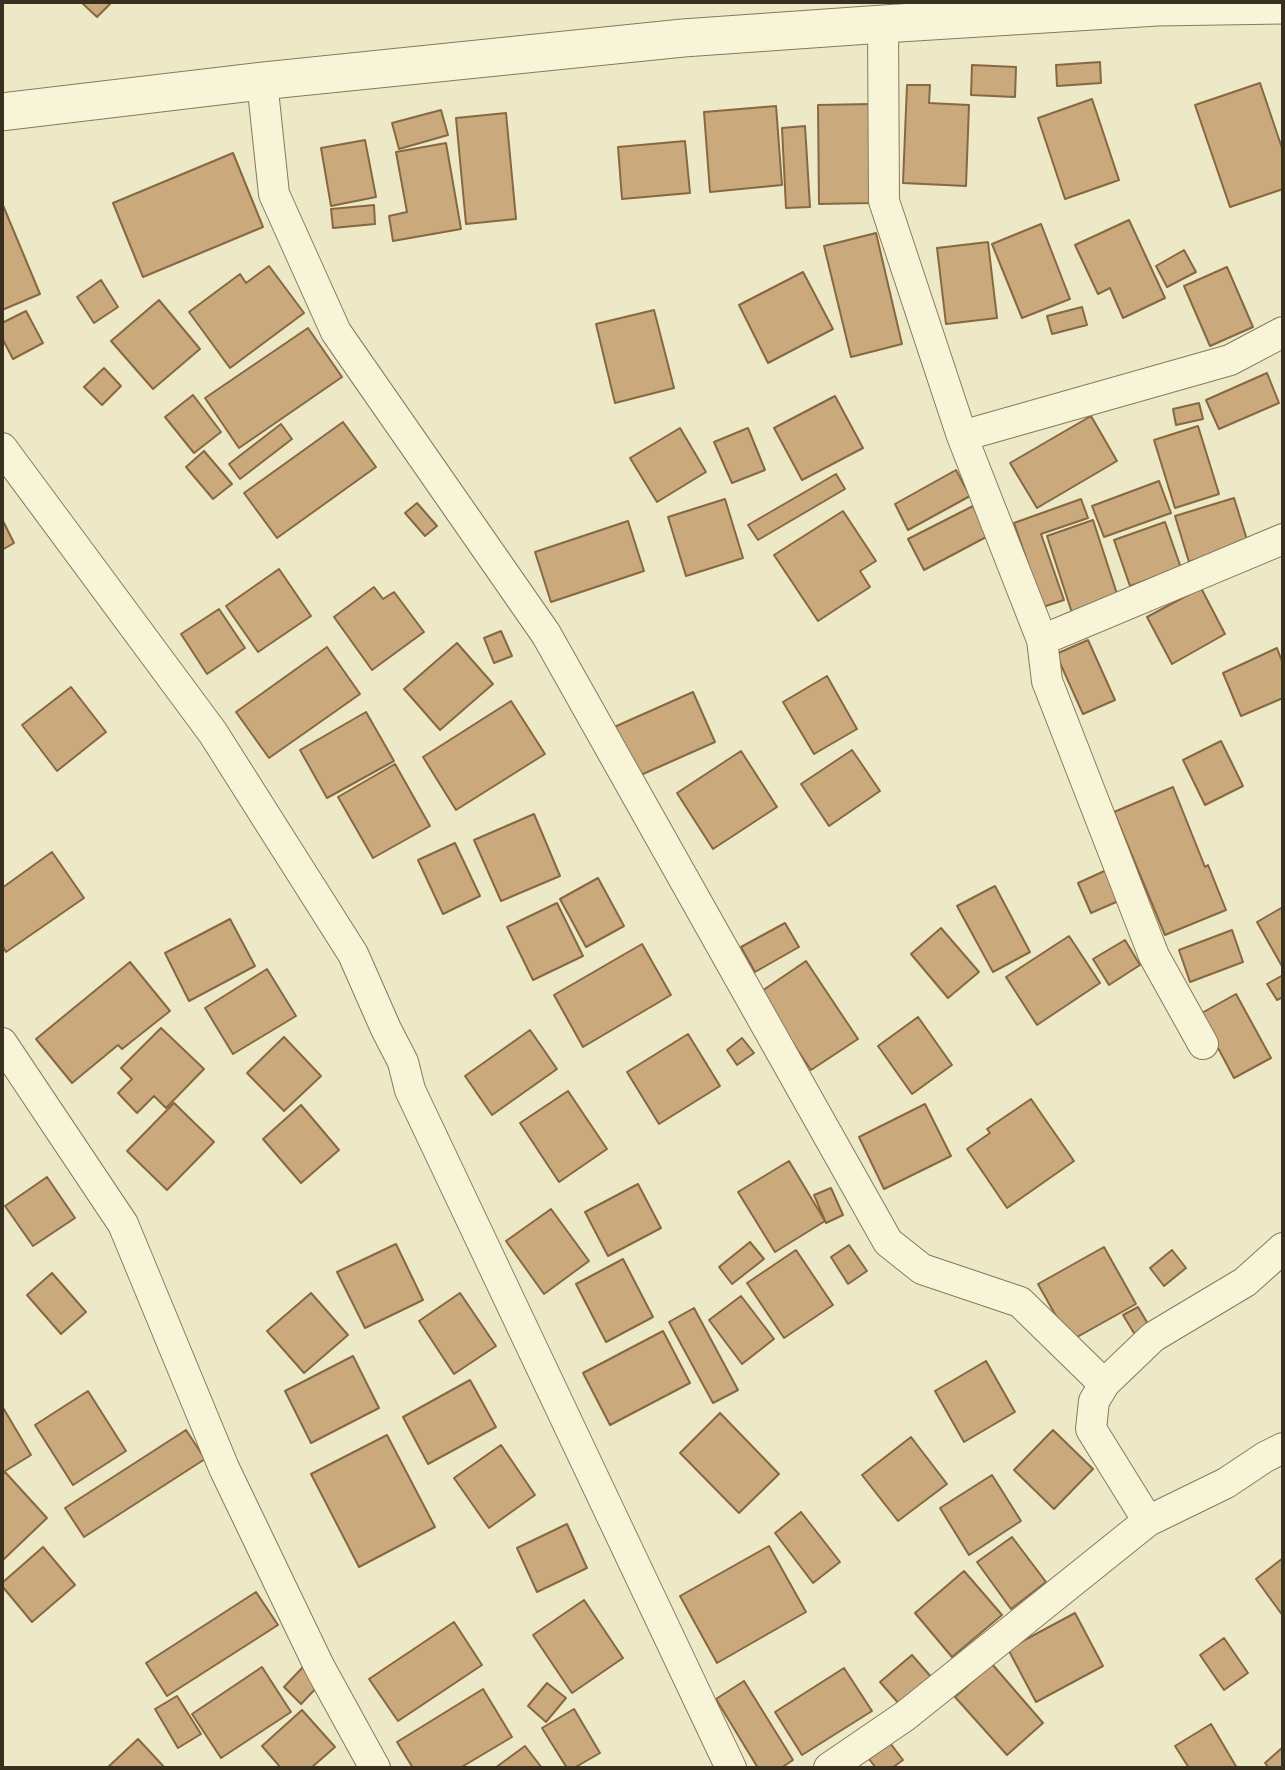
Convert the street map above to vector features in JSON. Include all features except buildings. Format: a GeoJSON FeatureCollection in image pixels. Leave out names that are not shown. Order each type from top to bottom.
{"type":"FeatureCollection","features":[{"type":"Feature","properties":{"kind":"street"},"geometry":{"type":"LineString","coordinates":[[2,112],[262,81],[683,38],[1157,4],[1283,5]]}},
{"type":"Feature","properties":{"kind":"street"},"geometry":{"type":"LineString","coordinates":[[883,24],[884,201],[962,436],[1042,640],[1047,681],[1154,956],[1203,1044]]}},
{"type":"Feature","properties":{"kind":"street"},"geometry":{"type":"LineString","coordinates":[[262,81],[274,194],[336,332],[546,634],[888,1242],[922,1269],[1020,1302],[1104,1384]]}},
{"type":"Feature","properties":{"kind":"street"},"geometry":{"type":"LineString","coordinates":[[962,436],[1230,360],[1283,332]]}},
{"type":"Feature","properties":{"kind":"street"},"geometry":{"type":"LineString","coordinates":[[2,447],[213,733],[353,954],[403,1062],[410,1090],[731,1768]]}},
{"type":"Feature","properties":{"kind":"street"},"geometry":{"type":"LineString","coordinates":[[1042,640],[1283,539]]}},
{"type":"Feature","properties":{"kind":"street"},"geometry":{"type":"LineString","coordinates":[[2,1043],[123,1224],[224,1468],[319,1666],[376,1768]]}},
{"type":"Feature","properties":{"kind":"street"},"geometry":{"type":"LineString","coordinates":[[1149,1521],[1091,1429],[1094,1401],[1104,1384],[1153,1337],[1245,1282],[1283,1248]]}},
{"type":"Feature","properties":{"kind":"street"},"geometry":{"type":"LineString","coordinates":[[829,1768],[905,1716],[1149,1521],[1226,1483],[1283,1448]]}}]}
